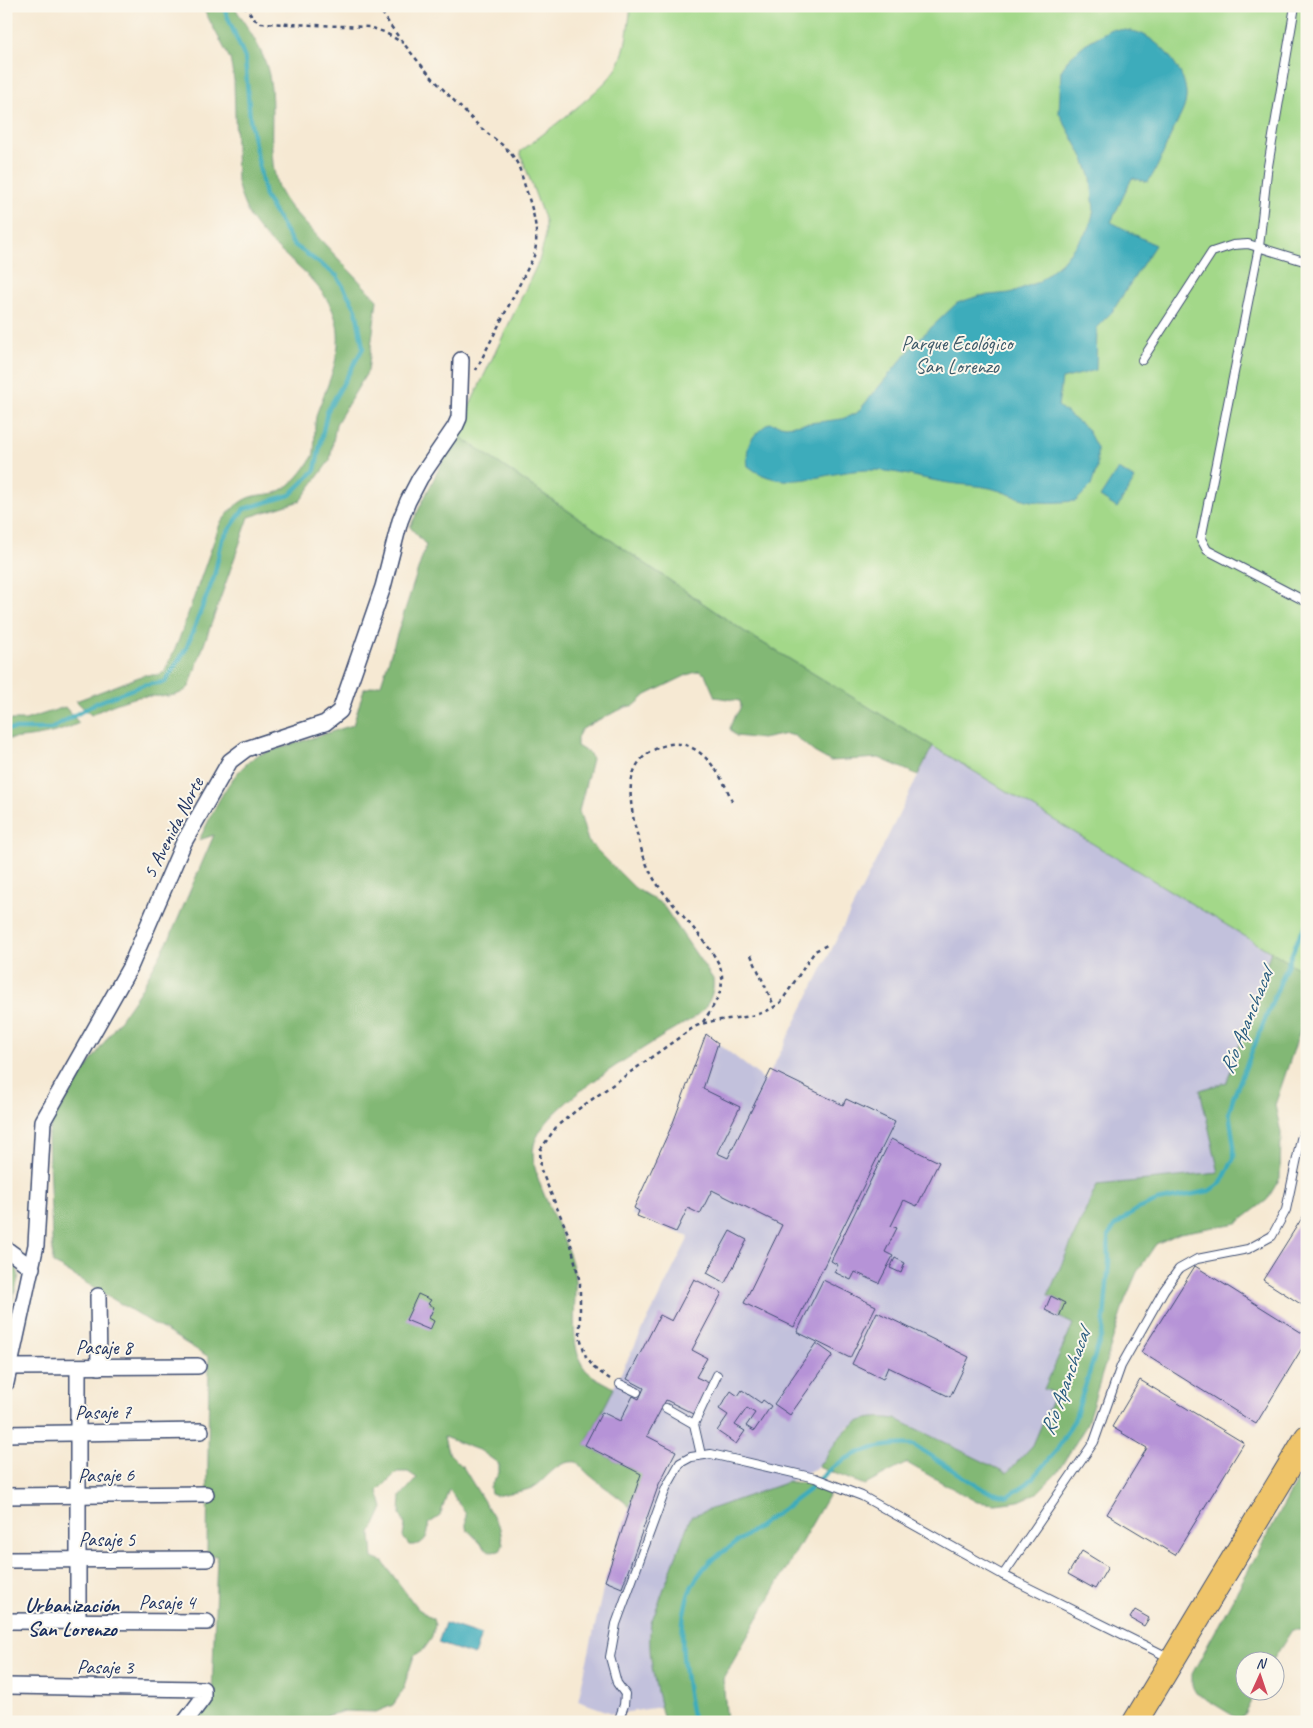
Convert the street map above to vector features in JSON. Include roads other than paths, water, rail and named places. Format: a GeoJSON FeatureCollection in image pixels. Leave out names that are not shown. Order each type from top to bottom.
{"type":"FeatureCollection","features":[{"type":"Feature","properties":{"kind":"main road"},"geometry":{"type":"LineString","coordinates":[[1135,1722],[1307,1437]]}},
{"type":"Feature","properties":{"kind":"street","name":"5 Avenida Norte"},"geometry":{"type":"LineString","coordinates":[[6,1383],[32,1268],[39,1222],[43,1121],[126,975],[144,939],[184,842],[230,761],[246,749],[325,723],[340,711],[383,587],[400,521],[408,501],[420,478],[455,427],[458,418],[461,360]]}},
{"type":"Feature","properties":{"kind":"street"},"geometry":{"type":"LineString","coordinates":[[6,1250],[32,1268]]}},
{"type":"Feature","properties":{"kind":"street"},"geometry":{"type":"LineString","coordinates":[[98,1296],[99,1367]]}},
{"type":"Feature","properties":{"kind":"street","name":"Pasaje 8"},"geometry":{"type":"LineString","coordinates":[[10,1367],[198,1366]]}},
{"type":"Feature","properties":{"kind":"street"},"geometry":{"type":"LineString","coordinates":[[78,1367],[78,1622]]}},
{"type":"Feature","properties":{"kind":"street","name":"Pasaje 7"},"geometry":{"type":"LineString","coordinates":[[6,1434],[201,1431]]}},
{"type":"Feature","properties":{"kind":"street","name":"Pasaje 6"},"geometry":{"type":"LineString","coordinates":[[6,1496],[206,1494]]}},
{"type":"Feature","properties":{"kind":"street","name":"Pasaje 5"},"geometry":{"type":"LineString","coordinates":[[6,1560],[207,1559]]}},
{"type":"Feature","properties":{"kind":"street","name":"Pasaje 4"},"geometry":{"type":"LineString","coordinates":[[6,1621],[207,1622]]}},
{"type":"Feature","properties":{"kind":"street","name":"Pasaje 3"},"geometry":{"type":"LineString","coordinates":[[6,1686],[203,1689],[203,1698],[185,1722]]}},
{"type":"Feature","properties":{"kind":"lane"},"geometry":{"type":"LineString","coordinates":[[1295,6],[1269,163],[1259,247],[1201,539],[1207,550],[1307,602]]}},
{"type":"Feature","properties":{"kind":"lane"},"geometry":{"type":"LineString","coordinates":[[1142,360],[1212,252],[1232,245],[1248,244],[1307,262]]}},
{"type":"Feature","properties":{"kind":"lane"},"geometry":{"type":"LineString","coordinates":[[1003,1575],[1094,1442],[1121,1366],[1164,1290],[1179,1269],[1197,1259],[1248,1250],[1272,1236],[1286,1210],[1301,1139],[1307,1127]]}},
{"type":"Feature","properties":{"kind":"lane"},"geometry":{"type":"LineString","coordinates":[[701,1455],[694,1424],[717,1375]]}},
{"type":"Feature","properties":{"kind":"lane"},"geometry":{"type":"LineString","coordinates":[[620,1384],[638,1392]]}},
{"type":"Feature","properties":{"kind":"lane"},"geometry":{"type":"LineString","coordinates":[[666,1408],[694,1424]]}},
{"type":"Feature","properties":{"kind":"lane"},"geometry":{"type":"LineString","coordinates":[[618,1722],[624,1705],[625,1694],[617,1682],[610,1657],[616,1624],[666,1488],[684,1459],[701,1455],[718,1454],[815,1478],[853,1492],[1003,1575],[1174,1660]]}},
{"type":"Feature","properties":{"kind":"water"},"geometry":{"type":"Polygon","coordinates":[[[1111,29],[1127,30],[1142,34],[1166,52],[1173,60],[1183,79],[1186,88],[1186,98],[1182,113],[1152,177],[1148,182],[1132,178],[1111,222],[1155,245],[1112,312],[1097,327],[1096,370],[1062,379],[1058,406],[1087,429],[1097,448],[1097,468],[1091,486],[1076,501],[1039,502],[1022,499],[990,488],[949,483],[886,471],[851,471],[790,480],[762,475],[748,466],[747,452],[751,441],[769,423],[786,426],[842,419],[857,413],[917,341],[957,303],[979,296],[1010,293],[1038,282],[1062,262],[1089,229],[1094,210],[1091,178],[1084,159],[1059,113],[1061,71],[1069,58],[1085,44],[1111,29]]]}},
{"type":"Feature","properties":{"kind":"water"},"geometry":{"type":"Polygon","coordinates":[[[1118,469],[1135,479],[1117,508],[1100,497],[1118,469]]]}},
{"type":"Feature","properties":{"kind":"water"},"geometry":{"type":"Polygon","coordinates":[[[445,1623],[481,1635],[474,1655],[438,1643],[445,1623]]]}},
{"type":"Feature","properties":{"kind":"waterway"},"geometry":{"type":"LineString","coordinates":[[6,729],[51,729],[96,703],[143,685],[165,682],[186,649],[214,577],[222,540],[244,509],[290,495],[315,470],[327,412],[363,348],[356,309],[337,276],[293,244],[265,196],[250,119],[245,58],[223,6]]}},
{"type":"Feature","properties":{"kind":"waterway","name":"Río Apanchacal"},"geometry":{"type":"LineString","coordinates":[[693,1722],[682,1641],[685,1608],[693,1584],[710,1561],[806,1492],[839,1463],[869,1449],[896,1445],[914,1445],[984,1490],[1008,1496],[1028,1483],[1057,1450],[1075,1418],[1103,1330],[1109,1262],[1108,1237],[1114,1227],[1134,1211],[1157,1201],[1209,1191],[1221,1183],[1234,1158],[1229,1112],[1233,1098],[1300,934],[1307,925]]}},
{"type":"Feature","properties":{"kind":"district","name":"Urbanización San Lorenzo"},"geometry":{"type":"Point","coordinates":[72,1617]}},
{"type":"Feature","properties":{"kind":"park label","name":"Parque Ecológico San Lorenzo"},"geometry":{"type":"Point","coordinates":[957,354]}}]}
